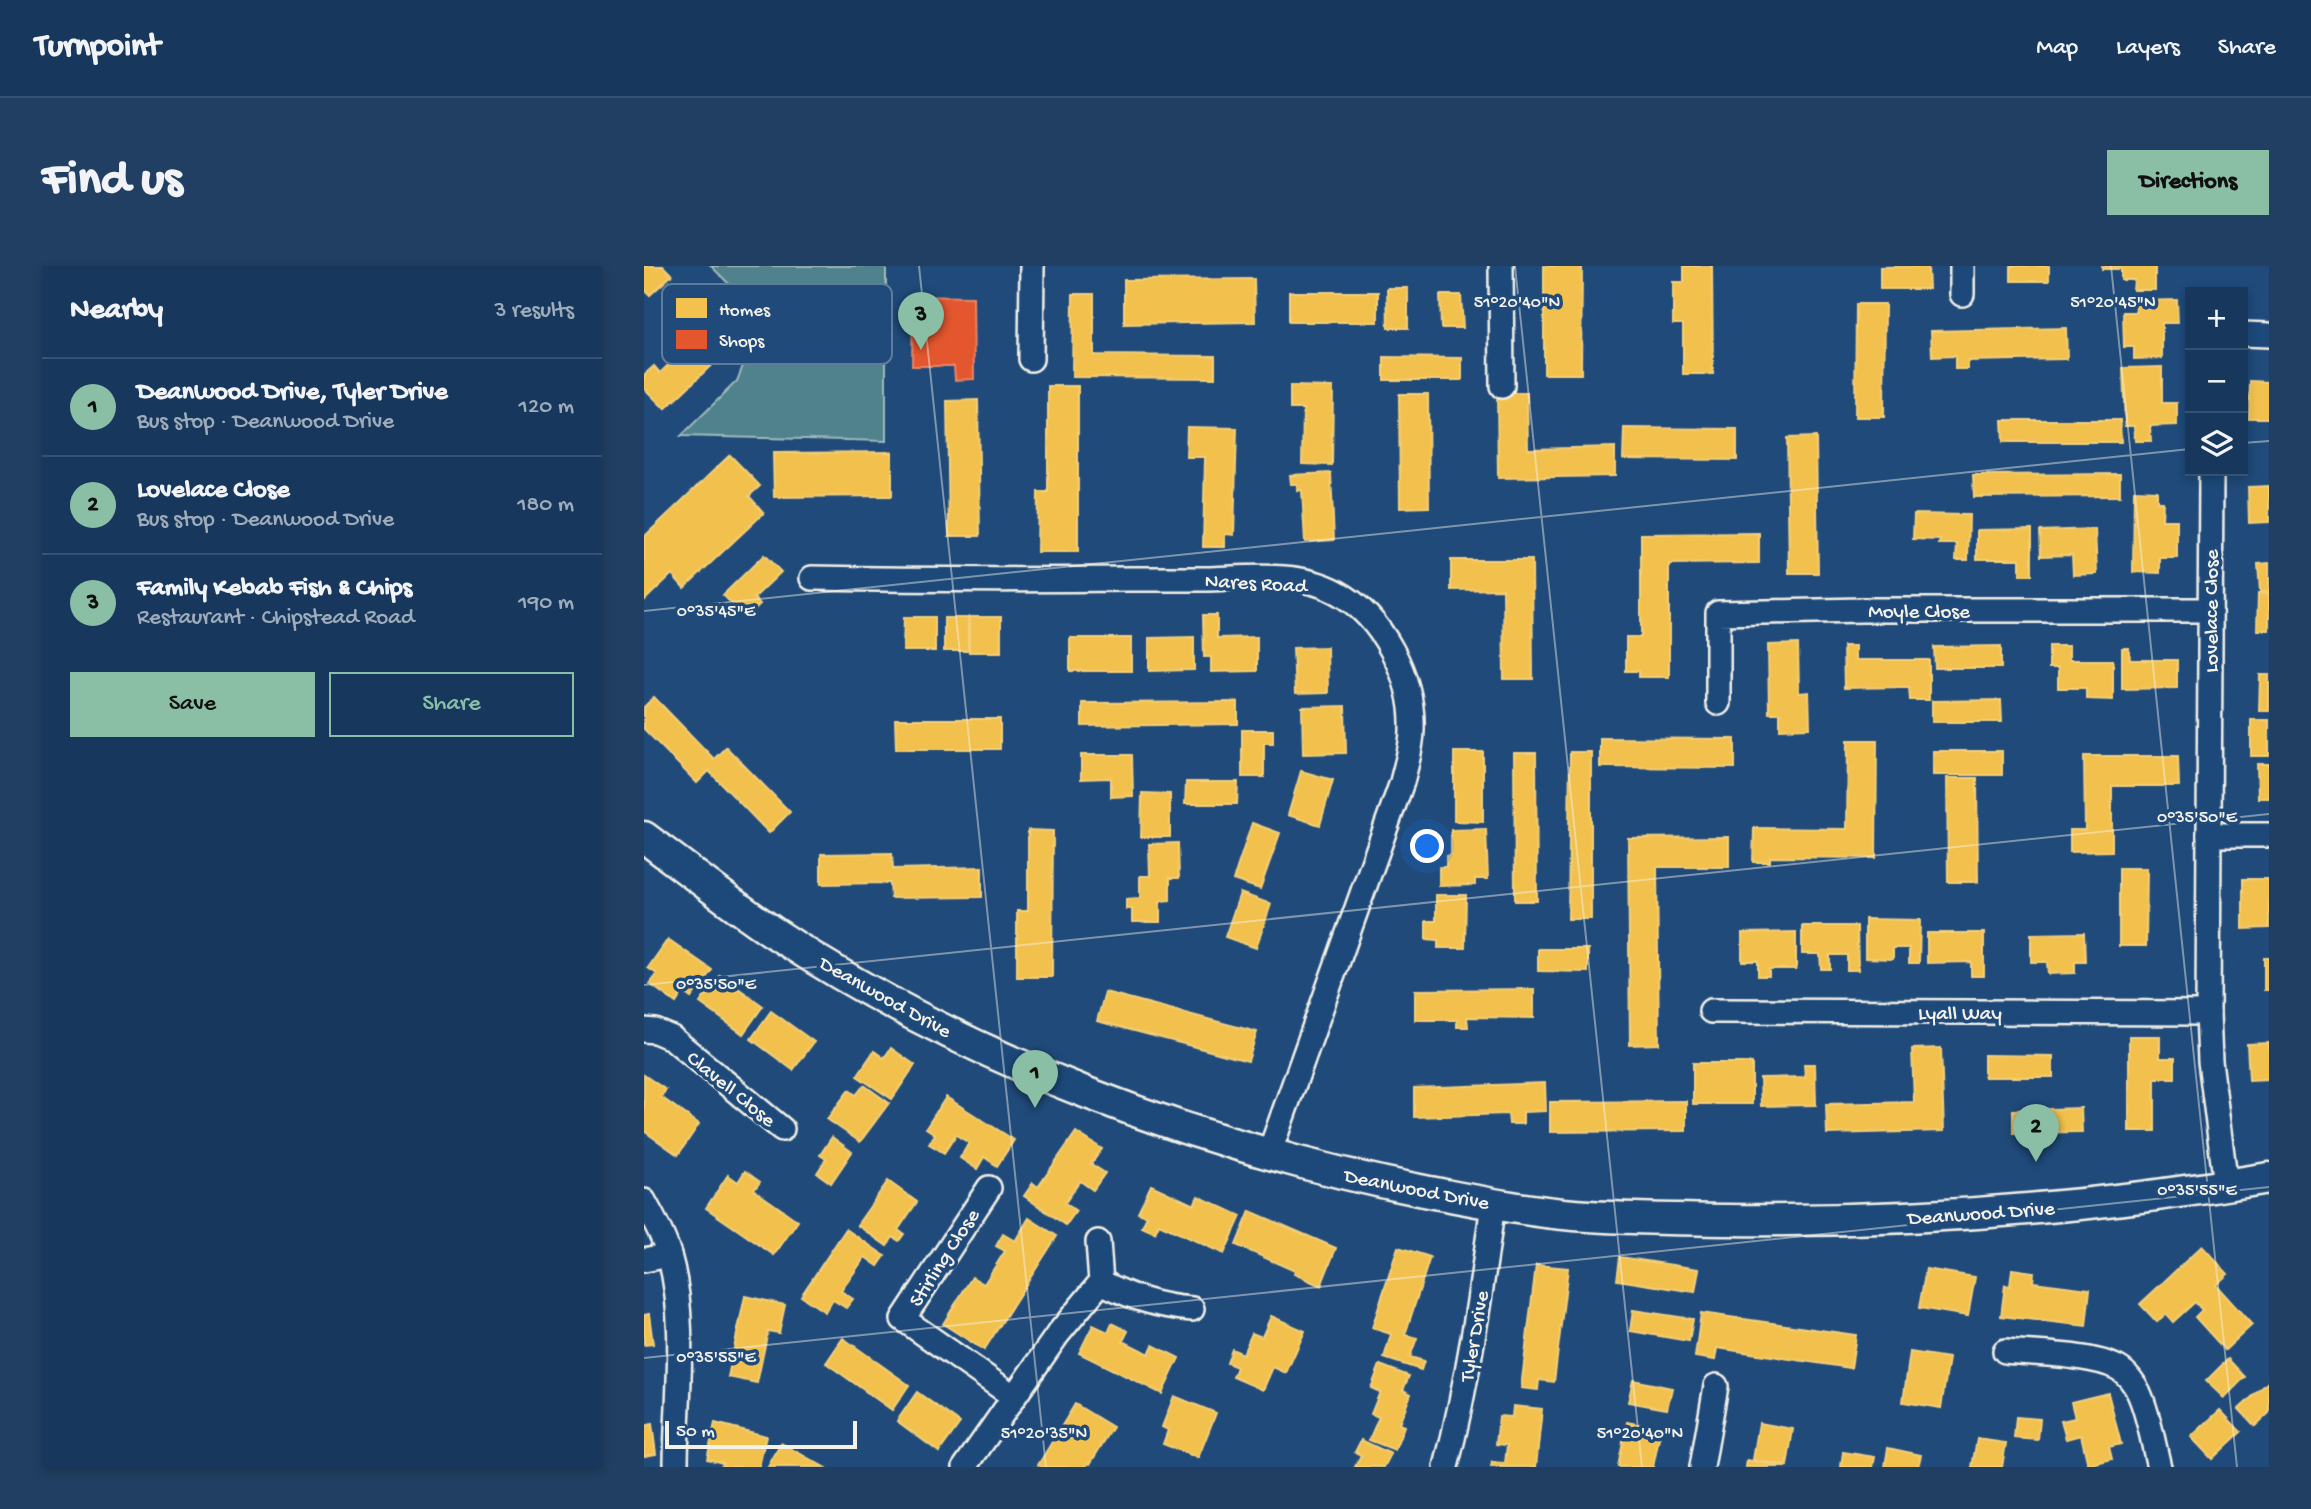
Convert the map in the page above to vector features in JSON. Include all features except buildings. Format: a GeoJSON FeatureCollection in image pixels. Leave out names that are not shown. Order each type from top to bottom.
{"type":"FeatureCollection","features":[{"type":"Feature","properties":{"kind":"street"},"geometry":{"type":"LineString","coordinates":[[1031,359],[1032,266]]}},
{"type":"Feature","properties":{"kind":"street"},"geometry":{"type":"LineString","coordinates":[[1501,266],[1502,386]]}},
{"type":"Feature","properties":{"kind":"street"},"geometry":{"type":"LineString","coordinates":[[1962,266],[1962,294]]}},
{"type":"Feature","properties":{"kind":"street"},"geometry":{"type":"LineString","coordinates":[[2248,334],[2269,335]]}},
{"type":"Feature","properties":{"kind":"street","name":"Lovelace Close"},"geometry":{"type":"LineString","coordinates":[[2211,476],[2208,1013],[2210,1061],[2226,1185]]}},
{"type":"Feature","properties":{"kind":"street","name":"Nares Road"},"geometry":{"type":"LineString","coordinates":[[813,579],[1294,579],[1336,592],[1360,609],[1372,623],[1393,654],[1408,688],[1412,730],[1410,753],[1269,1154]]}},
{"type":"Feature","properties":{"kind":"street","name":"Moyle Close"},"geometry":{"type":"LineString","coordinates":[[1718,703],[1718,613],[1863,610],[2210,610]]}},
{"type":"Feature","properties":{"kind":"street"},"geometry":{"type":"LineString","coordinates":[[2209,835],[2269,835]]}},
{"type":"Feature","properties":{"kind":"street","name":"Deanwood Drive"},"geometry":{"type":"LineString","coordinates":[[644,837],[777,934],[939,1027],[1040,1073],[1113,1101],[1269,1154],[1392,1185],[1570,1215],[1637,1219],[1875,1220],[2052,1208],[2269,1178]]}},
{"type":"Feature","properties":{"kind":"street","name":"Lyall Way"},"geometry":{"type":"LineString","coordinates":[[1711,1011],[2208,1013]]}},
{"type":"Feature","properties":{"kind":"street","name":"Clavell Close"},"geometry":{"type":"LineString","coordinates":[[644,1030],[655,1031],[671,1038],[782,1129]]}},
{"type":"Feature","properties":{"kind":"street","name":"Stirling Close"},"geometry":{"type":"LineString","coordinates":[[989,1188],[903,1319],[1013,1396]]}},
{"type":"Feature","properties":{"kind":"street"},"geometry":{"type":"LineString","coordinates":[[644,1201],[669,1255],[677,1296],[676,1467]]}},
{"type":"Feature","properties":{"kind":"street","name":"Tyler Drive"},"geometry":{"type":"LineString","coordinates":[[1446,1467],[1471,1348],[1493,1204]]}},
{"type":"Feature","properties":{"kind":"street"},"geometry":{"type":"LineString","coordinates":[[965,1467],[1058,1334],[1101,1282],[1098,1242]]}},
{"type":"Feature","properties":{"kind":"street"},"geometry":{"type":"LineString","coordinates":[[644,1260],[669,1255]]}},
{"type":"Feature","properties":{"kind":"street"},"geometry":{"type":"LineString","coordinates":[[1101,1282],[1145,1302],[1164,1307],[1192,1309]]}},
{"type":"Feature","properties":{"kind":"street"},"geometry":{"type":"LineString","coordinates":[[2005,1351],[2080,1358],[2119,1368],[2131,1379],[2139,1392],[2159,1467]]}},
{"type":"Feature","properties":{"kind":"street"},"geometry":{"type":"LineString","coordinates":[[1702,1467],[1716,1386]]}},
{"type":"Feature","properties":{"kind":"green space"},"geometry":{"type":"Polygon","coordinates":[[[711,266],[886,266],[886,284],[729,284],[711,266]]]}},
{"type":"Feature","properties":{"kind":"green space"},"geometry":{"type":"Polygon","coordinates":[[[744,364],[886,364],[886,441],[681,436],[737,381],[744,364]]]}},
{"type":"Feature","properties":{"kind":"place","name":"Family Kebab Fish & Chips"},"geometry":{"type":"Point","coordinates":[921,350]}},
{"type":"Feature","properties":{"kind":"place","name":"Deanwood Drive, Tyler Drive"},"geometry":{"type":"Point","coordinates":[1035,1108]}},
{"type":"Feature","properties":{"kind":"place","name":"Lovelace Close"},"geometry":{"type":"Point","coordinates":[2036,1162]}}]}
